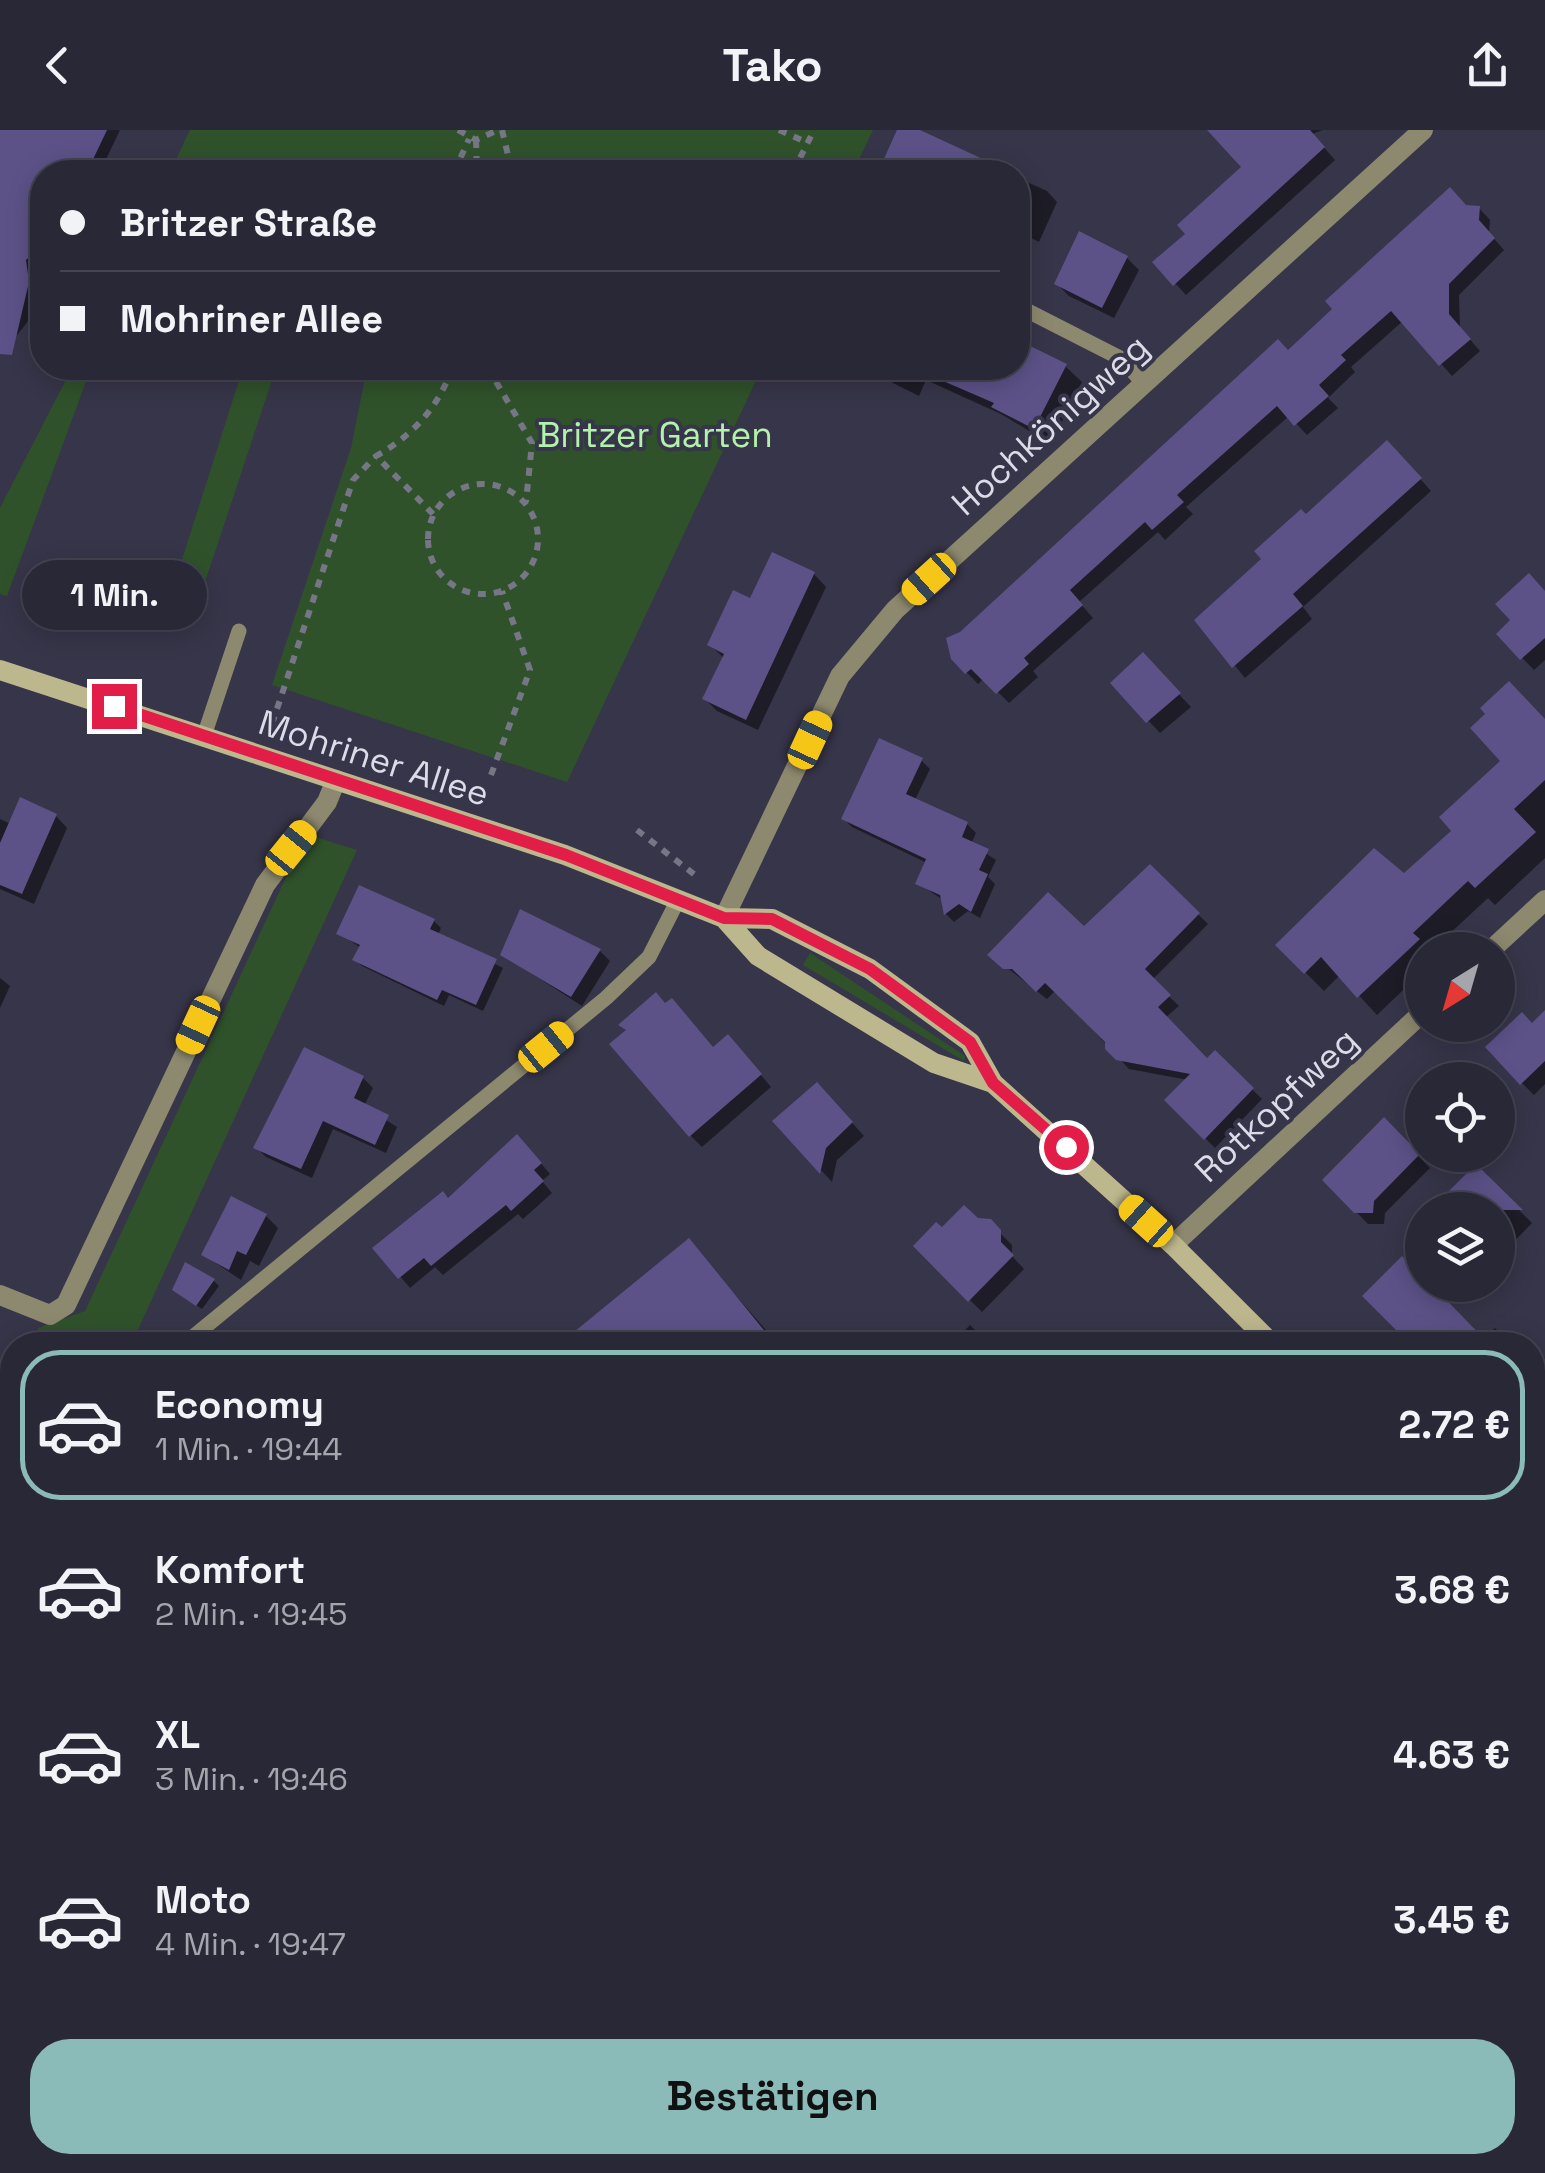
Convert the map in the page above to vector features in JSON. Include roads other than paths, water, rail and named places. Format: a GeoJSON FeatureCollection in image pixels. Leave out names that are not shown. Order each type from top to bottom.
{"type":"FeatureCollection","features":[{"type":"Feature","properties":{"kind":"main road","name":"Mohriner Allee"},"geometry":{"type":"LineString","coordinates":[[0,670],[566,855],[724,918]]}},
{"type":"Feature","properties":{"kind":"main road"},"geometry":{"type":"LineString","coordinates":[[724,918],[758,956],[934,1063],[993,1083]]}},
{"type":"Feature","properties":{"kind":"main road"},"geometry":{"type":"LineString","coordinates":[[724,918],[772,919],[870,969],[970,1042],[993,1083],[1174,1245],[1260,1332]]}},
{"type":"Feature","properties":{"kind":"street","name":"Hochkönigweg"},"geometry":{"type":"LineString","coordinates":[[724,918],[840,676],[866,642],[1423,130]]}},
{"type":"Feature","properties":{"kind":"street"},"geometry":{"type":"LineString","coordinates":[[0,1295],[50,1315],[66,1305],[265,885],[327,802],[336,780]]}},
{"type":"Feature","properties":{"kind":"street"},"geometry":{"type":"LineString","coordinates":[[1510,932],[1545,900]]}},
{"type":"Feature","properties":{"kind":"street","name":"Rotkopfweg"},"geometry":{"type":"LineString","coordinates":[[1174,1245],[1405,1029]]}},
{"type":"Feature","properties":{"kind":"lane"},"geometry":{"type":"LineString","coordinates":[[1030,312],[1122,360],[1144,384]]}},
{"type":"Feature","properties":{"kind":"lane"},"geometry":{"type":"LineString","coordinates":[[204,736],[239,630]]}},
{"type":"Feature","properties":{"kind":"lane"},"geometry":{"type":"LineString","coordinates":[[199,1332],[606,998],[649,957],[678,900]]}},
{"type":"Feature","properties":{"kind":"park label","name":"Britzer Garten"},"geometry":{"type":"Point","coordinates":[655,435]}}]}
